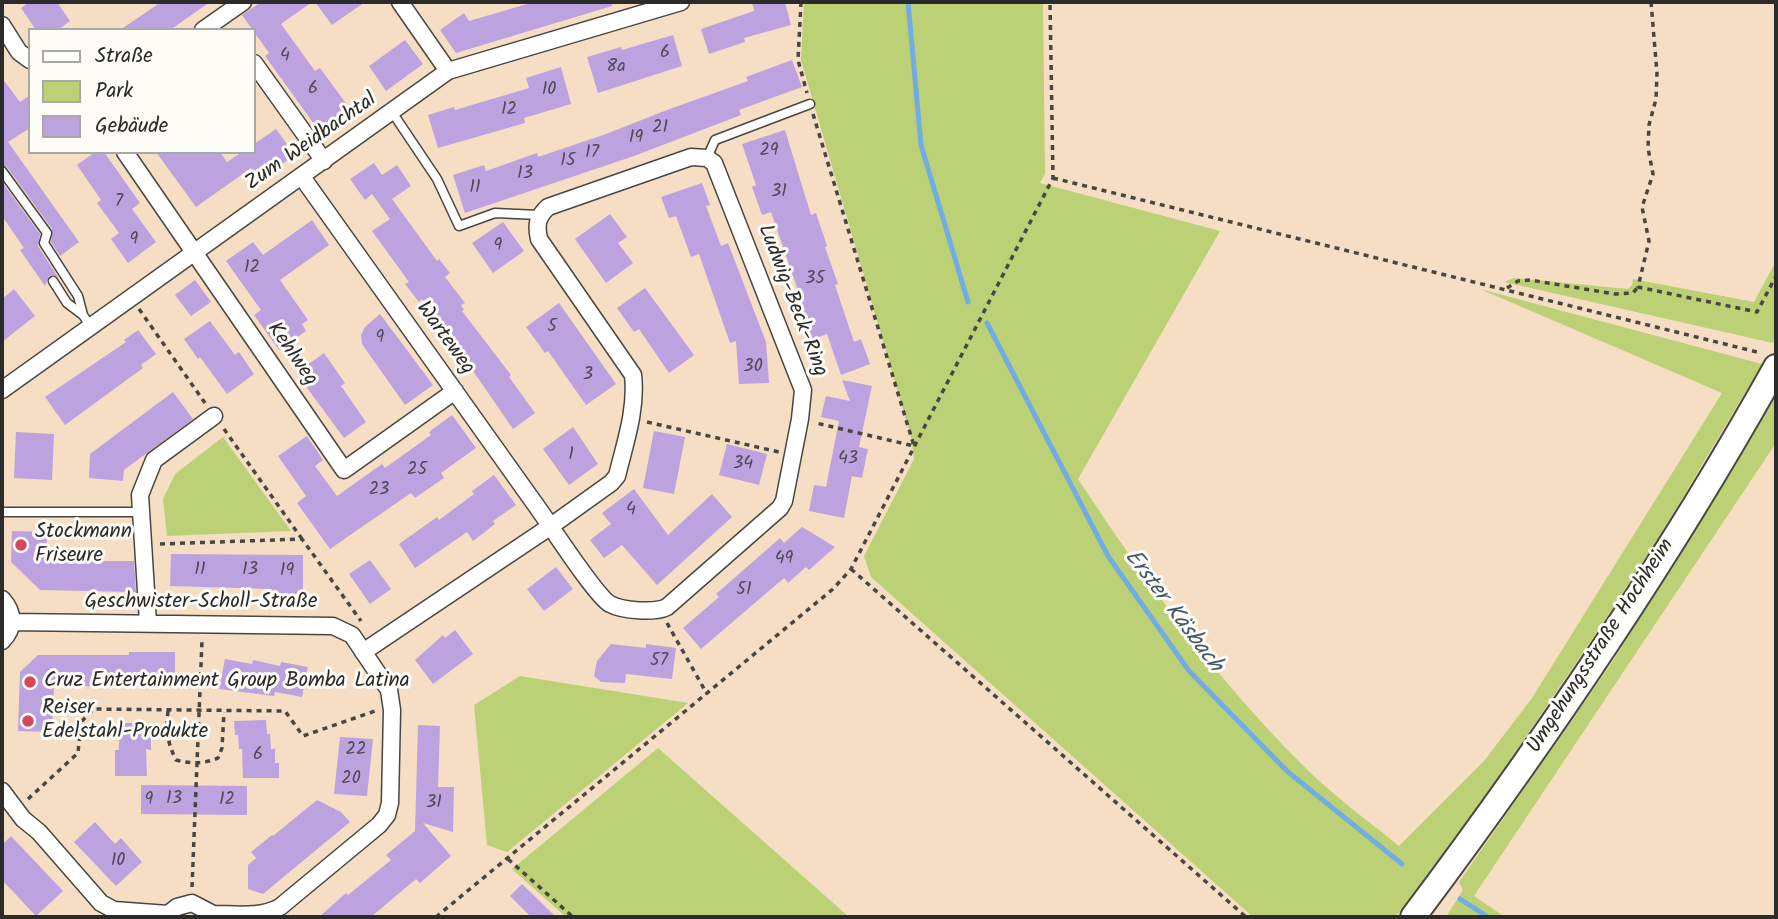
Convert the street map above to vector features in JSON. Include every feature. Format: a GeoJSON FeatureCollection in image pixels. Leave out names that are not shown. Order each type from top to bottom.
{"type":"FeatureCollection","features":[{"type":"Feature","properties":{"kind":"main road","name":"Umgehungsstraße Hochheim"},"geometry":{"type":"LineString","coordinates":[[1413,917],[1479,829],[1595,662],[1710,481],[1776,367]]}},
{"type":"Feature","properties":{"kind":"street"},"geometry":{"type":"LineString","coordinates":[[225,23],[243,2]]}},
{"type":"Feature","properties":{"kind":"street"},"geometry":{"type":"LineString","coordinates":[[400,2],[448,71]]}},
{"type":"Feature","properties":{"kind":"street","name":"Zum Weidbachtal"},"geometry":{"type":"LineString","coordinates":[[2,390],[87,321],[194,252],[448,71],[681,2]]}},
{"type":"Feature","properties":{"kind":"street"},"geometry":{"type":"LineString","coordinates":[[2,25],[19,52],[28,59]]}},
{"type":"Feature","properties":{"kind":"street"},"geometry":{"type":"LineString","coordinates":[[256,66],[324,161]]}},
{"type":"Feature","properties":{"kind":"street","name":"Kehlweg"},"geometry":{"type":"LineString","coordinates":[[126,154],[344,470],[455,391]]}},
{"type":"Feature","properties":{"kind":"street"},"geometry":{"type":"LineString","coordinates":[[370,647],[551,526],[617,476],[631,418],[633,374],[544,248],[537,227],[539,215],[557,202],[666,165],[691,157],[707,158]]}},
{"type":"Feature","properties":{"kind":"street","name":"Ludwig-Beck-Ring"},"geometry":{"type":"LineString","coordinates":[[660,611],[780,508],[784,501],[800,419],[803,390],[718,168],[707,158]]}},
{"type":"Feature","properties":{"kind":"street","name":"Warteweg"},"geometry":{"type":"LineString","coordinates":[[302,177],[551,526]]}},
{"type":"Feature","properties":{"kind":"street"},"geometry":{"type":"LineString","coordinates":[[148,623],[140,495],[154,460],[214,416]]}},
{"type":"Feature","properties":{"kind":"street"},"geometry":{"type":"LineString","coordinates":[[551,526],[599,594],[610,604],[650,612],[660,611]]}},
{"type":"Feature","properties":{"kind":"street"},"geometry":{"type":"LineString","coordinates":[[2,599],[11,613],[12,622],[10,631],[2,641]]}},
{"type":"Feature","properties":{"kind":"street","name":"Geschwister-Scholl-Straße"},"geometry":{"type":"LineString","coordinates":[[12,622],[334,626],[370,647],[389,690],[392,710]]}},
{"type":"Feature","properties":{"kind":"street"},"geometry":{"type":"LineString","coordinates":[[2,791],[101,903],[114,910],[170,916],[177,907],[192,903],[211,916],[271,912],[379,825],[387,815],[390,803],[392,710]]}},
{"type":"Feature","properties":{"kind":"lane"},"geometry":{"type":"LineString","coordinates":[[707,158],[715,139],[810,104]]}},
{"type":"Feature","properties":{"kind":"lane"},"geometry":{"type":"LineString","coordinates":[[392,112],[437,179],[460,226],[495,213],[539,215]]}},
{"type":"Feature","properties":{"kind":"lane"},"geometry":{"type":"LineString","coordinates":[[2,171],[47,233],[44,243],[78,296],[87,321]]}},
{"type":"Feature","properties":{"kind":"lane"},"geometry":{"type":"LineString","coordinates":[[53,281],[67,303],[87,321]]}},
{"type":"Feature","properties":{"kind":"lane"},"geometry":{"type":"LineString","coordinates":[[2,512],[141,512]]}},
{"type":"Feature","properties":{"kind":"path"},"geometry":{"type":"LineString","coordinates":[[801,2],[798,60],[914,446]]}},
{"type":"Feature","properties":{"kind":"path"},"geometry":{"type":"LineString","coordinates":[[436,917],[833,589],[851,569],[1053,177],[1050,2]]}},
{"type":"Feature","properties":{"kind":"path"},"geometry":{"type":"LineString","coordinates":[[1506,288],[1517,281],[1530,280],[1615,294],[1633,293],[1639,287],[1649,241],[1642,207],[1653,174],[1648,148],[1649,125],[1657,99],[1651,2]]}},
{"type":"Feature","properties":{"kind":"path"},"geometry":{"type":"LineString","coordinates":[[1053,177],[1744,347]]}},
{"type":"Feature","properties":{"kind":"path"},"geometry":{"type":"LineString","coordinates":[[1639,287],[1757,312],[1776,276]]}},
{"type":"Feature","properties":{"kind":"path"},"geometry":{"type":"LineString","coordinates":[[631,418],[793,455]]}},
{"type":"Feature","properties":{"kind":"path"},"geometry":{"type":"LineString","coordinates":[[800,419],[914,446]]}},
{"type":"Feature","properties":{"kind":"path"},"geometry":{"type":"LineString","coordinates":[[144,545],[302,539],[370,647]]}},
{"type":"Feature","properties":{"kind":"path"},"geometry":{"type":"LineString","coordinates":[[851,569],[1246,917]]}},
{"type":"Feature","properties":{"kind":"path"},"geometry":{"type":"LineString","coordinates":[[660,611],[707,694]]}},
{"type":"Feature","properties":{"kind":"path"},"geometry":{"type":"LineString","coordinates":[[192,903],[202,623]]}},
{"type":"Feature","properties":{"kind":"path"},"geometry":{"type":"LineString","coordinates":[[16,810],[78,753],[80,722],[94,709],[285,711],[303,736],[373,711],[392,710]]}},
{"type":"Feature","properties":{"kind":"path"},"geometry":{"type":"LineString","coordinates":[[168,711],[166,733],[176,760],[196,763],[213,760],[220,754],[224,711]]}},
{"type":"Feature","properties":{"kind":"path"},"geometry":{"type":"LineString","coordinates":[[508,859],[573,917]]}},
{"type":"Feature","properties":{"kind":"green space"},"geometry":{"type":"Polygon","coordinates":[[[804,2],[1043,2],[1045,174],[1040,183],[1220,231],[1078,479],[1160,597],[1250,709],[1316,778],[1399,846],[1484,761],[1532,698],[1722,393],[1480,289],[1762,364],[1661,534],[1603,623],[1481,803],[1395,917],[1253,917],[871,577],[864,556],[914,459],[911,437],[801,60],[804,2]]]}},
{"type":"Feature","properties":{"kind":"green space"},"geometry":{"type":"Polygon","coordinates":[[[1776,261],[1776,337],[1773,343],[1504,282],[1514,278],[1628,289],[1633,279],[1754,302],[1776,261]]]}},
{"type":"Feature","properties":{"kind":"green space"},"geometry":{"type":"Polygon","coordinates":[[[1776,395],[1776,443],[1474,896],[1505,917],[1446,917],[1463,890],[1459,882],[1613,661],[1776,395]]]}},
{"type":"Feature","properties":{"kind":"green space"},"geometry":{"type":"Polygon","coordinates":[[[223,437],[291,531],[167,536],[163,499],[175,474],[223,437]]]}},
{"type":"Feature","properties":{"kind":"green space"},"geometry":{"type":"Polygon","coordinates":[[[520,676],[688,703],[507,852],[487,845],[474,705],[520,676]]]}},
{"type":"Feature","properties":{"kind":"green space"},"geometry":{"type":"Polygon","coordinates":[[[658,748],[849,917],[566,917],[512,869],[658,748]]]}},
{"type":"Feature","properties":{"kind":"building"},"geometry":{"type":"Polygon","coordinates":[[[29,2],[57,2],[70,21],[61,28],[35,28],[21,8],[29,2]]]}},
{"type":"Feature","properties":{"kind":"building"},"geometry":{"type":"Polygon","coordinates":[[[161,2],[210,2],[173,28],[123,28],[161,2]]]}},
{"type":"Feature","properties":{"kind":"building"},"geometry":{"type":"Polygon","coordinates":[[[261,2],[312,2],[281,24],[315,71],[320,68],[353,113],[322,135],[265,56],[269,53],[256,35],[256,28],[251,28],[242,15],[261,2]]]}},
{"type":"Feature","properties":{"kind":"building"},"geometry":{"type":"Polygon","coordinates":[[[315,2],[365,2],[332,25],[315,2]]]}},
{"type":"Feature","properties":{"kind":"building"},"geometry":{"type":"Polygon","coordinates":[[[534,2],[612,2],[612,6],[456,53],[440,30],[464,13],[469,21],[534,2]]]}},
{"type":"Feature","properties":{"kind":"building"},"geometry":{"type":"Polygon","coordinates":[[[752,2],[785,2],[791,25],[744,38],[745,42],[709,54],[701,29],[754,11],[752,2]]]}},
{"type":"Feature","properties":{"kind":"building"},"geometry":{"type":"Polygon","coordinates":[[[673,35],[682,66],[598,93],[587,57],[673,35]]]}},
{"type":"Feature","properties":{"kind":"building"},"geometry":{"type":"Polygon","coordinates":[[[405,40],[423,64],[386,91],[369,66],[405,40]]]}},
{"type":"Feature","properties":{"kind":"building"},"geometry":{"type":"Polygon","coordinates":[[[792,60],[802,87],[739,110],[741,115],[634,156],[465,213],[453,175],[484,165],[486,171],[537,153],[538,157],[606,134],[748,81],[746,77],[792,60]]]}},
{"type":"Feature","properties":{"kind":"building"},"geometry":{"type":"Polygon","coordinates":[[[561,67],[571,104],[524,118],[525,123],[438,148],[428,115],[454,107],[455,110],[529,88],[526,78],[561,67]]]}},
{"type":"Feature","properties":{"kind":"building"},"geometry":{"type":"Polygon","coordinates":[[[2,78],[20,102],[28,96],[28,129],[8,142],[79,242],[60,256],[51,242],[52,229],[7,167],[2,165],[2,78]]]}},
{"type":"Feature","properties":{"kind":"building"},"geometry":{"type":"Polygon","coordinates":[[[276,129],[295,155],[259,180],[251,168],[196,207],[157,154],[221,154],[227,162],[239,154],[256,154],[256,143],[276,129]]]}},
{"type":"Feature","properties":{"kind":"building"},"geometry":{"type":"Polygon","coordinates":[[[785,130],[811,215],[816,213],[827,246],[825,247],[838,284],[835,285],[854,342],[861,339],[870,364],[841,375],[827,334],[810,340],[801,313],[805,311],[771,212],[762,215],[752,187],[756,185],[742,144],[785,130]]]}},
{"type":"Feature","properties":{"kind":"building"},"geometry":{"type":"Polygon","coordinates":[[[92,154],[105,154],[140,203],[132,209],[156,242],[128,263],[111,239],[119,233],[97,203],[101,200],[77,165],[92,154]]]}},
{"type":"Feature","properties":{"kind":"building"},"geometry":{"type":"Polygon","coordinates":[[[374,163],[382,175],[397,165],[411,186],[392,199],[437,261],[439,259],[450,273],[445,277],[465,303],[461,305],[464,310],[462,311],[511,375],[509,377],[535,413],[513,429],[422,299],[419,302],[405,284],[409,282],[372,231],[390,219],[372,194],[365,200],[350,179],[374,163]]]}},
{"type":"Feature","properties":{"kind":"building"},"geometry":{"type":"Polygon","coordinates":[[[2,182],[40,234],[38,246],[58,277],[49,276],[45,286],[20,250],[24,248],[2,216],[2,182]]]}},
{"type":"Feature","properties":{"kind":"building"},"geometry":{"type":"Polygon","coordinates":[[[702,183],[710,205],[706,206],[721,246],[728,243],[766,342],[769,383],[739,384],[736,341],[730,343],[699,254],[691,257],[676,216],[669,218],[661,197],[702,183]]]}},
{"type":"Feature","properties":{"kind":"building"},"geometry":{"type":"Polygon","coordinates":[[[610,214],[627,237],[618,243],[633,263],[606,283],[575,239],[610,214]]]}},
{"type":"Feature","properties":{"kind":"building"},"geometry":{"type":"Polygon","coordinates":[[[312,220],[329,245],[280,280],[308,320],[302,324],[306,331],[279,350],[254,315],[261,310],[226,261],[253,242],[263,255],[312,220]]]}},
{"type":"Feature","properties":{"kind":"building"},"geometry":{"type":"Polygon","coordinates":[[[503,222],[524,251],[493,273],[472,243],[503,222]]]}},
{"type":"Feature","properties":{"kind":"building"},"geometry":{"type":"Polygon","coordinates":[[[195,280],[211,302],[191,316],[175,295],[195,280]]]}},
{"type":"Feature","properties":{"kind":"building"},"geometry":{"type":"Polygon","coordinates":[[[645,288],[694,355],[669,373],[639,329],[634,332],[617,308],[645,288]]]}},
{"type":"Feature","properties":{"kind":"building"},"geometry":{"type":"Polygon","coordinates":[[[14,289],[35,316],[2,342],[2,299],[14,289]]]}},
{"type":"Feature","properties":{"kind":"building"},"geometry":{"type":"Polygon","coordinates":[[[559,303],[616,384],[586,405],[548,351],[545,353],[526,327],[559,303]]]}},
{"type":"Feature","properties":{"kind":"building"},"geometry":{"type":"Polygon","coordinates":[[[380,314],[433,385],[405,405],[362,344],[361,335],[365,327],[380,314]]]}},
{"type":"Feature","properties":{"kind":"building"},"geometry":{"type":"Polygon","coordinates":[[[210,321],[235,355],[239,352],[254,374],[227,394],[184,339],[210,321]]]}},
{"type":"Feature","properties":{"kind":"building"},"geometry":{"type":"Polygon","coordinates":[[[138,330],[156,354],[141,365],[143,368],[65,425],[45,397],[126,342],[124,340],[138,330]]]}},
{"type":"Feature","properties":{"kind":"building"},"geometry":{"type":"Polygon","coordinates":[[[324,353],[345,383],[341,386],[366,422],[344,438],[296,373],[324,353]]]}},
{"type":"Feature","properties":{"kind":"building"},"geometry":{"type":"Polygon","coordinates":[[[842,380],[872,386],[859,447],[868,449],[862,478],[852,476],[844,518],[809,511],[814,485],[826,487],[839,421],[821,417],[826,396],[850,401],[842,380]]]}},
{"type":"Feature","properties":{"kind":"building"},"geometry":{"type":"Polygon","coordinates":[[[173,392],[193,419],[124,470],[123,481],[89,478],[90,454],[173,392]]]}},
{"type":"Feature","properties":{"kind":"building"},"geometry":{"type":"Polygon","coordinates":[[[452,415],[476,448],[441,473],[444,478],[415,498],[411,493],[330,549],[297,503],[306,496],[278,456],[307,436],[323,460],[315,466],[337,496],[382,464],[385,468],[431,435],[429,432],[452,415]]]}},
{"type":"Feature","properties":{"kind":"building"},"geometry":{"type":"Polygon","coordinates":[[[573,427],[598,464],[569,485],[543,449],[573,427]]]}},
{"type":"Feature","properties":{"kind":"building"},"geometry":{"type":"Polygon","coordinates":[[[654,431],[685,437],[674,494],[643,488],[654,431]]]}},
{"type":"Feature","properties":{"kind":"building"},"geometry":{"type":"Polygon","coordinates":[[[16,432],[54,434],[52,480],[14,478],[16,432]]]}},
{"type":"Feature","properties":{"kind":"building"},"geometry":{"type":"Polygon","coordinates":[[[727,444],[767,454],[759,485],[719,475],[727,444]]]}},
{"type":"Feature","properties":{"kind":"building"},"geometry":{"type":"Polygon","coordinates":[[[494,475],[516,505],[493,521],[495,524],[473,541],[467,532],[415,568],[399,544],[437,517],[439,520],[494,475]]]}},
{"type":"Feature","properties":{"kind":"building"},"geometry":{"type":"Polygon","coordinates":[[[634,489],[668,535],[712,494],[732,517],[657,585],[622,545],[604,558],[590,540],[611,524],[602,513],[634,489]]]}},
{"type":"Feature","properties":{"kind":"building"},"geometry":{"type":"Polygon","coordinates":[[[802,527],[835,547],[809,570],[806,567],[788,583],[784,578],[701,649],[683,628],[719,597],[716,594],[780,538],[784,543],[802,527]]]}},
{"type":"Feature","properties":{"kind":"building"},"geometry":{"type":"Polygon","coordinates":[[[12,531],[47,532],[47,550],[58,561],[134,561],[136,592],[40,590],[11,562],[12,531]]]}},
{"type":"Feature","properties":{"kind":"building"},"geometry":{"type":"Polygon","coordinates":[[[171,554],[303,555],[303,595],[271,594],[271,589],[170,586],[171,554]]]}},
{"type":"Feature","properties":{"kind":"building"},"geometry":{"type":"Polygon","coordinates":[[[370,560],[391,589],[370,604],[349,574],[370,560]]]}},
{"type":"Feature","properties":{"kind":"building"},"geometry":{"type":"Polygon","coordinates":[[[556,567],[573,589],[544,611],[527,589],[556,567]]]}},
{"type":"Feature","properties":{"kind":"building"},"geometry":{"type":"Polygon","coordinates":[[[455,630],[473,654],[433,684],[415,660],[443,635],[445,638],[455,630]]]}},
{"type":"Feature","properties":{"kind":"building"},"geometry":{"type":"Polygon","coordinates":[[[611,644],[646,648],[646,644],[676,648],[672,679],[626,674],[625,683],[601,682],[594,676],[597,661],[611,644]]]}},
{"type":"Feature","properties":{"kind":"building"},"geometry":{"type":"Polygon","coordinates":[[[129,652],[175,652],[175,687],[54,686],[52,732],[18,731],[20,672],[38,655],[129,655],[129,652]]]}},
{"type":"Feature","properties":{"kind":"building"},"geometry":{"type":"Polygon","coordinates":[[[225,659],[252,664],[253,660],[280,666],[281,662],[308,667],[302,697],[275,692],[274,696],[219,689],[225,659]]]}},
{"type":"Feature","properties":{"kind":"building"},"geometry":{"type":"Polygon","coordinates":[[[266,720],[271,749],[275,749],[275,763],[279,763],[279,778],[243,778],[242,749],[239,749],[238,735],[235,735],[234,721],[266,720]]]}},
{"type":"Feature","properties":{"kind":"building"},"geometry":{"type":"Polygon","coordinates":[[[122,723],[151,723],[151,750],[146,749],[147,776],[115,776],[115,750],[119,750],[119,736],[123,736],[122,723]]]}},
{"type":"Feature","properties":{"kind":"building"},"geometry":{"type":"Polygon","coordinates":[[[418,725],[440,726],[438,787],[454,787],[453,832],[423,823],[451,856],[420,883],[416,879],[371,917],[319,917],[391,860],[386,855],[415,831],[418,725]]]}},
{"type":"Feature","properties":{"kind":"building"},"geometry":{"type":"Polygon","coordinates":[[[340,737],[373,739],[367,796],[334,794],[340,737]]]}},
{"type":"Feature","properties":{"kind":"building"},"geometry":{"type":"Polygon","coordinates":[[[141,785],[247,786],[247,815],[141,814],[141,785]]]}},
{"type":"Feature","properties":{"kind":"building"},"geometry":{"type":"Polygon","coordinates":[[[317,800],[341,812],[350,822],[263,894],[248,889],[248,865],[256,858],[251,852],[317,800]]]}},
{"type":"Feature","properties":{"kind":"building"},"geometry":{"type":"Polygon","coordinates":[[[95,822],[115,844],[121,838],[142,862],[116,886],[74,842],[95,822]]]}},
{"type":"Feature","properties":{"kind":"building"},"geometry":{"type":"Polygon","coordinates":[[[11,836],[63,891],[36,916],[2,880],[2,845],[11,836]]]}},
{"type":"Feature","properties":{"kind":"building"},"geometry":{"type":"Polygon","coordinates":[[[522,884],[556,917],[531,917],[510,896],[522,884]]]}},
{"type":"Feature","properties":{"kind":"waterway","name":"Erster Käsbach"},"geometry":{"type":"LineString","coordinates":[[908,2],[921,145],[968,302]]}},
{"type":"Feature","properties":{"kind":"waterway","name":"Erster Käsbach"},"geometry":{"type":"LineString","coordinates":[[987,323],[1108,556],[1189,671],[1288,772],[1402,864]]}},
{"type":"Feature","properties":{"kind":"waterway","name":"Erster Käsbach"},"geometry":{"type":"LineString","coordinates":[[1460,899],[1488,917]]}},
{"type":"Feature","properties":{"kind":"place","name":"Stockmann Friseure"},"geometry":{"type":"Point","coordinates":[21,545]}},
{"type":"Feature","properties":{"kind":"place","name":"Cruz Entertainment Group Bomba Latina"},"geometry":{"type":"Point","coordinates":[30,682]}},
{"type":"Feature","properties":{"kind":"place","name":"Reiser Edelstahl-Produkte"},"geometry":{"type":"Point","coordinates":[28,721]}}]}
